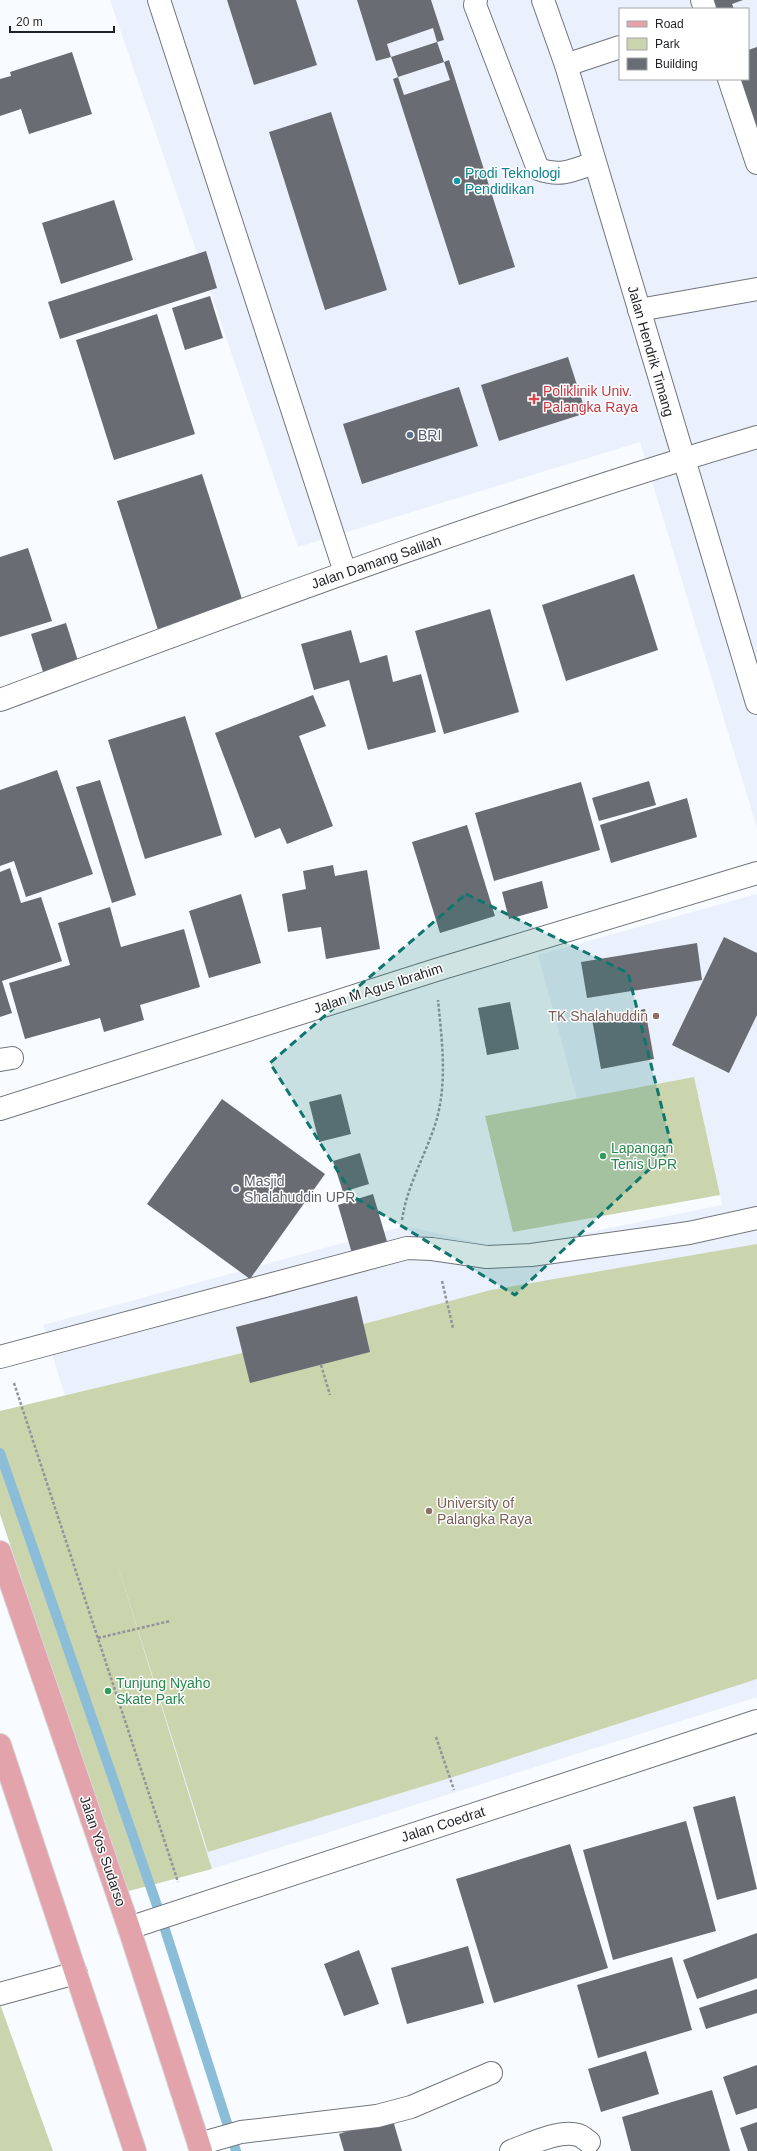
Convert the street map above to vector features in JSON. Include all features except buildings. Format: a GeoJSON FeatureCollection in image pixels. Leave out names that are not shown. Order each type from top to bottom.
{"type":"FeatureCollection","features":[{"type":"Feature","properties":{"kind":"main road","name":"Jalan Yos Sudarso"},"geometry":{"type":"LineString","coordinates":[[0,1552],[129,1928],[200,2147]]}},
{"type":"Feature","properties":{"kind":"main road"},"geometry":{"type":"LineString","coordinates":[[0,1745],[135,2151]]}},
{"type":"Feature","properties":{"kind":"street"},"geometry":{"type":"LineString","coordinates":[[159,0],[345,572]]}},
{"type":"Feature","properties":{"kind":"street"},"geometry":{"type":"LineString","coordinates":[[476,0],[475,5],[538,169],[552,174],[570,171],[594,163]]}},
{"type":"Feature","properties":{"kind":"street","name":"Jalan Hendrik Timang"},"geometry":{"type":"LineString","coordinates":[[543,0],[566,65],[682,459],[757,703]]}},
{"type":"Feature","properties":{"kind":"street"},"geometry":{"type":"LineString","coordinates":[[566,65],[619,47]]}},
{"type":"Feature","properties":{"kind":"street"},"geometry":{"type":"LineString","coordinates":[[728,80],[757,163]]}},
{"type":"Feature","properties":{"kind":"street"},"geometry":{"type":"LineString","coordinates":[[639,310],[757,289]]}},
{"type":"Feature","properties":{"kind":"street","name":"Jalan Damang Salilah"},"geometry":{"type":"LineString","coordinates":[[0,700],[345,572],[682,459],[757,437]]}},
{"type":"Feature","properties":{"kind":"street","name":"Jalan M Agus Ibrahim"},"geometry":{"type":"LineString","coordinates":[[0,1109],[436,970],[757,874]]}},
{"type":"Feature","properties":{"kind":"street"},"geometry":{"type":"LineString","coordinates":[[3,1357],[407,1248],[443,1250],[487,1257],[531,1255],[689,1233],[757,1218]]}},
{"type":"Feature","properties":{"kind":"street","name":"Jalan Coedrat"},"geometry":{"type":"LineString","coordinates":[[129,1928],[757,1721]]}},
{"type":"Feature","properties":{"kind":"street"},"geometry":{"type":"LineString","coordinates":[[0,1994],[76,1973]]}},
{"type":"Feature","properties":{"kind":"street"},"geometry":{"type":"LineString","coordinates":[[200,2147],[241,2132],[377,2116],[411,2107],[491,2073]]}},
{"type":"Feature","properties":{"kind":"street"},"geometry":{"type":"LineString","coordinates":[[511,2151],[546,2138],[565,2134],[578,2135],[589,2142]]}},
{"type":"Feature","properties":{"kind":"path"},"geometry":{"type":"LineString","coordinates":[[397,1251],[405,1199],[435,1124],[443,1086],[436,970]]}},
{"type":"Feature","properties":{"kind":"path"},"geometry":{"type":"LineString","coordinates":[[443,1250],[441,1271],[443,1292],[453,1328]]}},
{"type":"Feature","properties":{"kind":"path"},"geometry":{"type":"LineString","coordinates":[[3,1357],[187,1908]]}},
{"type":"Feature","properties":{"kind":"path"},"geometry":{"type":"LineString","coordinates":[[321,1365],[330,1395]]}},
{"type":"Feature","properties":{"kind":"path"},"geometry":{"type":"LineString","coordinates":[[98,1638],[170,1621]]}},
{"type":"Feature","properties":{"kind":"path"},"geometry":{"type":"LineString","coordinates":[[436,1737],[464,1817]]}},
{"type":"Feature","properties":{"kind":"highlighted area"},"geometry":{"type":"Polygon","coordinates":[[[466,894],[628,973],[672,1148],[515,1295],[354,1197],[270,1063],[466,894]]]}},
{"type":"Feature","properties":{"kind":"shaded area"},"geometry":{"type":"Polygon","coordinates":[[[110,0],[757,0],[757,828],[640,442],[298,547],[110,0]]]}},
{"type":"Feature","properties":{"kind":"shaded area","name":"University of Palangka Raya"},"geometry":{"type":"Polygon","coordinates":[[[757,894],[757,1697],[212,1869],[43,1325],[405,1226],[507,1249],[722,1205],[694,1077],[577,1099],[538,955],[757,894]]]}},
{"type":"Feature","properties":{"kind":"green space","name":"Lapangan Tenis UPR"},"geometry":{"type":"Polygon","coordinates":[[[694,1077],[720,1195],[513,1232],[485,1116],[694,1077]]]}},
{"type":"Feature","properties":{"kind":"green space","name":"University of Palangka Raya"},"geometry":{"type":"Polygon","coordinates":[[[757,1244],[757,1679],[450,1778],[208,1852],[111,1544],[212,1869],[125,1892],[0,1514],[0,1411],[364,1324],[491,1290],[757,1244]]]}},
{"type":"Feature","properties":{"kind":"green space"},"geometry":{"type":"Polygon","coordinates":[[[0,2004],[53,2151],[0,2151],[0,2004]]]}},
{"type":"Feature","properties":{"kind":"waterway"},"geometry":{"type":"LineString","coordinates":[[0,1453],[161,1917],[236,2151]]}},
{"type":"Feature","properties":{"kind":"place","name":"Prodi Teknologi Pendidikan"},"geometry":{"type":"Point","coordinates":[457,181]}},
{"type":"Feature","properties":{"kind":"place","name":"Poliklinik Univ. Palangka Raya"},"geometry":{"type":"Point","coordinates":[534,399]}},
{"type":"Feature","properties":{"kind":"place","name":"BRI"},"geometry":{"type":"Point","coordinates":[410,435]}},
{"type":"Feature","properties":{"kind":"place","name":"TK Shalahuddin"},"geometry":{"type":"Point","coordinates":[656,1016]}},
{"type":"Feature","properties":{"kind":"place","name":"Lapangan Tenis UPR"},"geometry":{"type":"Point","coordinates":[603,1156]}},
{"type":"Feature","properties":{"kind":"place","name":"Masjid Shalahuddin UPR"},"geometry":{"type":"Point","coordinates":[236,1189]}},
{"type":"Feature","properties":{"kind":"place","name":"University of Palangka Raya"},"geometry":{"type":"Point","coordinates":[429,1511]}},
{"type":"Feature","properties":{"kind":"place","name":"Tunjung Nyaho Skate Park"},"geometry":{"type":"Point","coordinates":[108,1691]}}]}
